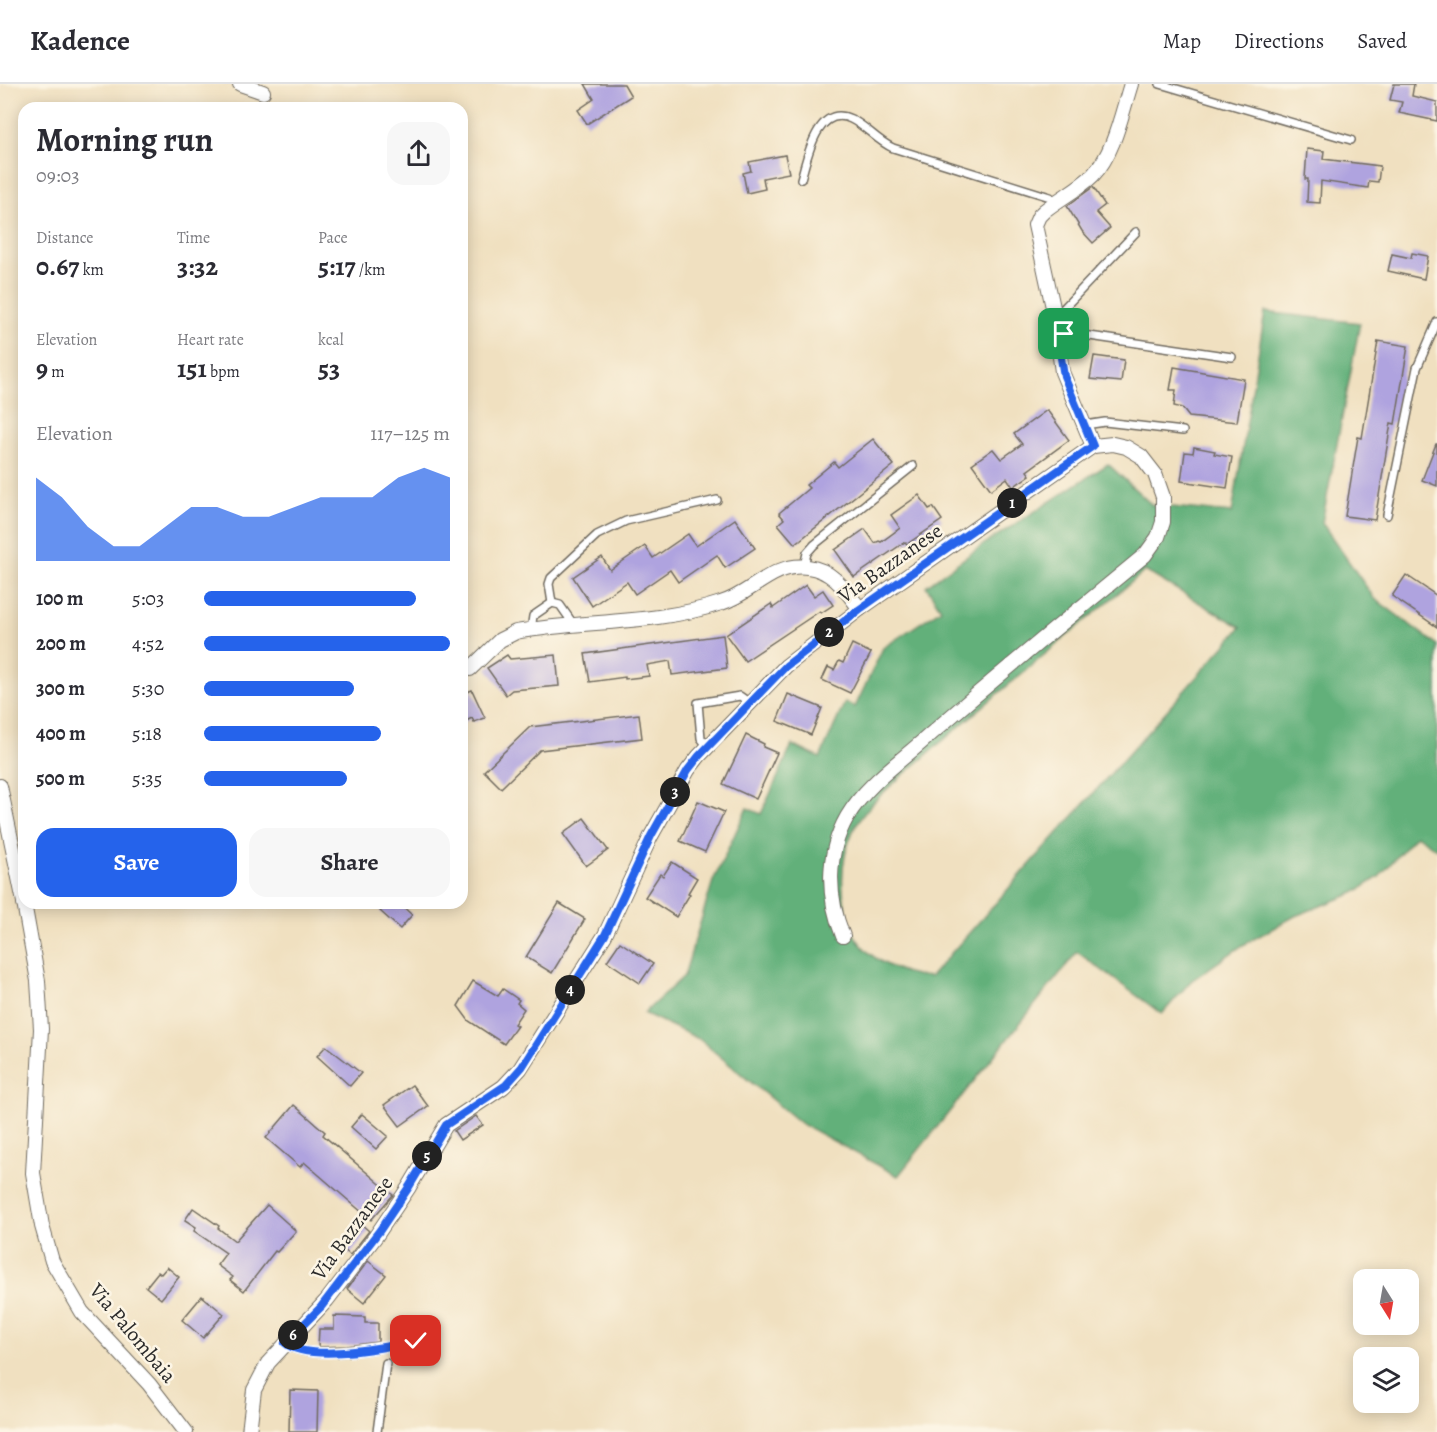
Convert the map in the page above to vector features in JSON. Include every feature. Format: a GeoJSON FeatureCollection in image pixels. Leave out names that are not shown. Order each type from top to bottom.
{"type":"FeatureCollection","features":[{"type":"Feature","properties":{"kind":"street"},"geometry":{"type":"LineString","coordinates":[[240,84],[263,92]]}},
{"type":"Feature","properties":{"kind":"street"},"geometry":{"type":"LineString","coordinates":[[843,936],[833,905],[831,870],[837,839],[856,803],[963,706],[1145,555],[1158,537],[1163,522],[1164,508],[1160,485],[1153,469],[1141,456],[1126,447],[1113,444],[1093,446],[1064,376],[1054,312],[1035,225],[1039,216],[1088,180],[1098,169],[1113,138],[1131,84]]}},
{"type":"Feature","properties":{"kind":"street","name":"Via Bazzanese"},"geometry":{"type":"LineString","coordinates":[[249,1432],[255,1387],[268,1363],[321,1307],[380,1230],[446,1125],[506,1085],[522,1067],[605,935],[664,812],[688,770],[792,661],[860,609],[1093,446]]}},
{"type":"Feature","properties":{"kind":"street"},"geometry":{"type":"LineString","coordinates":[[470,669],[500,640],[516,632],[652,617],[709,607],[729,600],[780,570],[804,567],[821,570],[836,579],[860,609]]}},
{"type":"Feature","properties":{"kind":"street","name":"Via Palombaia"},"geometry":{"type":"LineString","coordinates":[[0,786],[18,874]]}},
{"type":"Feature","properties":{"kind":"street","name":"Via Palombaia"},"geometry":{"type":"LineString","coordinates":[[25,909],[38,981],[41,1029],[33,1173],[44,1235],[52,1261],[82,1312],[149,1384],[186,1432]]}},
{"type":"Feature","properties":{"kind":"lane"},"geometry":{"type":"LineString","coordinates":[[1160,84],[1352,140]]}},
{"type":"Feature","properties":{"kind":"lane"},"geometry":{"type":"LineString","coordinates":[[801,179],[818,129],[829,120],[845,117],[853,120],[880,142],[901,152],[1050,198],[1055,203]]}},
{"type":"Feature","properties":{"kind":"lane"},"geometry":{"type":"LineString","coordinates":[[1054,312],[1062,310],[1136,232]]}},
{"type":"Feature","properties":{"kind":"lane"},"geometry":{"type":"LineString","coordinates":[[1387,515],[1417,368],[1437,322]]}},
{"type":"Feature","properties":{"kind":"lane"},"geometry":{"type":"LineString","coordinates":[[1057,334],[1076,334],[1233,357]]}},
{"type":"Feature","properties":{"kind":"lane"},"geometry":{"type":"LineString","coordinates":[[1085,425],[1105,422],[1184,431]]}},
{"type":"Feature","properties":{"kind":"lane"},"geometry":{"type":"LineString","coordinates":[[804,567],[806,555],[814,545],[913,466]]}},
{"type":"Feature","properties":{"kind":"lane"},"geometry":{"type":"LineString","coordinates":[[552,603],[549,586],[551,578],[601,532],[631,518],[717,500]]}},
{"type":"Feature","properties":{"kind":"lane"},"geometry":{"type":"LineString","coordinates":[[535,630],[532,616],[552,603],[560,605],[574,625]]}},
{"type":"Feature","properties":{"kind":"lane"},"geometry":{"type":"LineString","coordinates":[[708,747],[701,738],[698,703],[740,696],[750,704]]}},
{"type":"Feature","properties":{"kind":"lane"},"geometry":{"type":"LineString","coordinates":[[285,1343],[303,1351],[361,1352],[416,1341]]}},
{"type":"Feature","properties":{"kind":"lane"},"geometry":{"type":"LineString","coordinates":[[377,1432],[386,1363]]}},
{"type":"Feature","properties":{"kind":"green space"},"geometry":{"type":"Polygon","coordinates":[[[1265,312],[1360,323],[1322,523],[1374,598],[1437,645],[1437,849],[1416,835],[1379,877],[1354,893],[1295,916],[1243,945],[1191,981],[1162,1014],[1077,952],[898,1176],[800,1123],[699,1039],[644,1013],[684,976],[713,881],[747,808],[761,814],[792,745],[820,758],[845,702],[855,707],[883,648],[941,609],[926,586],[984,544],[1108,464],[1152,505],[1232,513],[1265,312]],[[1145,571],[1011,682],[878,798],[868,808],[853,831],[843,866],[844,902],[850,925],[863,946],[872,955],[894,968],[918,976],[930,977],[1241,627],[1145,571]]]}},
{"type":"Feature","properties":{"kind":"building"},"geometry":{"type":"Polygon","coordinates":[[[585,84],[624,84],[631,96],[587,124],[578,110],[594,99],[585,84]]]}},
{"type":"Feature","properties":{"kind":"building"},"geometry":{"type":"Polygon","coordinates":[[[1394,84],[1414,84],[1412,96],[1437,102],[1437,121],[1399,113],[1402,102],[1390,100],[1394,84]]]}},
{"type":"Feature","properties":{"kind":"building"},"geometry":{"type":"Polygon","coordinates":[[[1307,149],[1324,151],[1323,159],[1380,166],[1378,182],[1369,181],[1368,188],[1321,181],[1320,203],[1307,202],[1308,179],[1305,179],[1307,149]]]}},
{"type":"Feature","properties":{"kind":"building"},"geometry":{"type":"Polygon","coordinates":[[[785,155],[789,173],[763,178],[765,189],[747,193],[743,173],[751,171],[749,162],[785,155]]]}},
{"type":"Feature","properties":{"kind":"building"},"geometry":{"type":"Polygon","coordinates":[[[1093,187],[1105,205],[1096,212],[1110,228],[1093,243],[1082,231],[1067,206],[1093,187]]]}},
{"type":"Feature","properties":{"kind":"building"},"geometry":{"type":"Polygon","coordinates":[[[1412,253],[1428,256],[1424,279],[1388,271],[1392,254],[1411,258],[1412,253]]]}},
{"type":"Feature","properties":{"kind":"building"},"geometry":{"type":"Polygon","coordinates":[[[1378,341],[1408,346],[1395,424],[1391,423],[1375,520],[1345,516],[1358,437],[1362,438],[1378,341]]]}},
{"type":"Feature","properties":{"kind":"building"},"geometry":{"type":"Polygon","coordinates":[[[1094,356],[1124,360],[1121,382],[1090,379],[1094,356]]]}},
{"type":"Feature","properties":{"kind":"building"},"geometry":{"type":"Polygon","coordinates":[[[1174,367],[1244,379],[1237,422],[1189,417],[1182,408],[1174,406],[1176,390],[1170,390],[1174,367]]]}},
{"type":"Feature","properties":{"kind":"building"},"geometry":{"type":"Polygon","coordinates":[[[1047,410],[1069,440],[1027,471],[1030,475],[1013,487],[1007,478],[991,490],[972,464],[993,449],[1001,459],[1022,444],[1014,434],[1047,410]]]}},
{"type":"Feature","properties":{"kind":"building"},"geometry":{"type":"Polygon","coordinates":[[[873,439],[894,465],[795,544],[778,524],[784,519],[779,513],[809,488],[806,485],[834,462],[838,467],[873,439]]]}},
{"type":"Feature","properties":{"kind":"building"},"geometry":{"type":"Polygon","coordinates":[[[1437,444],[1437,486],[1422,480],[1437,444]]]}},
{"type":"Feature","properties":{"kind":"building"},"geometry":{"type":"Polygon","coordinates":[[[1194,447],[1232,457],[1227,488],[1181,481],[1185,452],[1193,453],[1194,447]]]}},
{"type":"Feature","properties":{"kind":"building"},"geometry":{"type":"Polygon","coordinates":[[[919,495],[929,509],[933,507],[942,520],[854,577],[835,550],[865,529],[875,543],[881,542],[900,528],[891,515],[919,495]]]}},
{"type":"Feature","properties":{"kind":"building"},"geometry":{"type":"Polygon","coordinates":[[[735,519],[755,548],[725,568],[717,555],[678,582],[670,570],[635,594],[627,582],[592,606],[573,577],[602,557],[610,570],[645,546],[653,558],[688,534],[696,546],[735,519]]]}},
{"type":"Feature","properties":{"kind":"building"},"geometry":{"type":"Polygon","coordinates":[[[1406,575],[1437,596],[1437,627],[1392,596],[1406,575]]]}},
{"type":"Feature","properties":{"kind":"building"},"geometry":{"type":"Polygon","coordinates":[[[806,585],[814,596],[823,590],[833,605],[821,613],[820,611],[745,661],[726,635],[771,604],[773,608],[806,585]]]}},
{"type":"Feature","properties":{"kind":"building"},"geometry":{"type":"Polygon","coordinates":[[[723,635],[727,668],[672,675],[670,661],[647,665],[649,676],[590,682],[585,654],[723,635]]]}},
{"type":"Feature","properties":{"kind":"building"},"geometry":{"type":"Polygon","coordinates":[[[852,644],[871,653],[850,693],[822,680],[828,667],[834,670],[839,661],[843,663],[852,644]]]}},
{"type":"Feature","properties":{"kind":"building"},"geometry":{"type":"Polygon","coordinates":[[[507,655],[510,659],[556,655],[559,686],[512,690],[506,695],[487,668],[507,655]]]}},
{"type":"Feature","properties":{"kind":"building"},"geometry":{"type":"Polygon","coordinates":[[[472,690],[485,718],[474,722],[472,718],[468,720],[468,692],[472,690]]]}},
{"type":"Feature","properties":{"kind":"building"},"geometry":{"type":"Polygon","coordinates":[[[788,694],[822,708],[811,735],[777,721],[788,694]]]}},
{"type":"Feature","properties":{"kind":"building"},"geometry":{"type":"Polygon","coordinates":[[[639,714],[642,738],[540,750],[501,788],[484,771],[530,727],[639,714]]]}},
{"type":"Feature","properties":{"kind":"building"},"geometry":{"type":"Polygon","coordinates":[[[746,735],[764,744],[763,747],[777,753],[756,799],[723,784],[746,735]]]}},
{"type":"Feature","properties":{"kind":"building"},"geometry":{"type":"Polygon","coordinates":[[[698,801],[724,812],[705,852],[680,841],[698,801]]]}},
{"type":"Feature","properties":{"kind":"building"},"geometry":{"type":"Polygon","coordinates":[[[584,818],[608,850],[586,866],[563,834],[584,818]]]}},
{"type":"Feature","properties":{"kind":"building"},"geometry":{"type":"Polygon","coordinates":[[[672,862],[697,878],[676,917],[645,897],[660,874],[663,876],[672,862]]]}},
{"type":"Feature","properties":{"kind":"building"},"geometry":{"type":"Polygon","coordinates":[[[559,903],[585,919],[552,973],[526,957],[559,903]]]}},
{"type":"Feature","properties":{"kind":"building"},"geometry":{"type":"Polygon","coordinates":[[[382,909],[406,909],[412,915],[400,929],[380,911],[382,909]]]}},
{"type":"Feature","properties":{"kind":"building"},"geometry":{"type":"Polygon","coordinates":[[[620,942],[653,964],[640,983],[607,961],[620,942]]]}},
{"type":"Feature","properties":{"kind":"building"},"geometry":{"type":"Polygon","coordinates":[[[473,981],[498,996],[503,989],[519,1000],[517,1003],[524,1009],[514,1024],[517,1026],[504,1044],[469,1021],[458,1006],[473,981]]]}},
{"type":"Feature","properties":{"kind":"building"},"geometry":{"type":"Polygon","coordinates":[[[326,1046],[361,1073],[350,1086],[317,1056],[326,1046]]]}},
{"type":"Feature","properties":{"kind":"building"},"geometry":{"type":"Polygon","coordinates":[[[412,1085],[428,1106],[400,1126],[384,1105],[412,1085]]]}},
{"type":"Feature","properties":{"kind":"building"},"geometry":{"type":"Polygon","coordinates":[[[294,1105],[325,1132],[323,1135],[393,1195],[371,1220],[304,1162],[300,1167],[266,1138],[294,1105]]]}},
{"type":"Feature","properties":{"kind":"building"},"geometry":{"type":"Polygon","coordinates":[[[362,1114],[388,1136],[376,1149],[351,1127],[362,1114]]]}},
{"type":"Feature","properties":{"kind":"building"},"geometry":{"type":"Polygon","coordinates":[[[476,1116],[483,1125],[460,1140],[454,1131],[476,1116]]]}},
{"type":"Feature","properties":{"kind":"building"},"geometry":{"type":"Polygon","coordinates":[[[267,1205],[296,1231],[277,1252],[275,1251],[244,1291],[230,1280],[233,1277],[217,1265],[226,1253],[194,1231],[196,1227],[185,1220],[193,1208],[219,1226],[218,1228],[235,1241],[267,1205]]]}},
{"type":"Feature","properties":{"kind":"building"},"geometry":{"type":"Polygon","coordinates":[[[361,1224],[369,1231],[350,1255],[343,1249],[361,1224]]]}},
{"type":"Feature","properties":{"kind":"building"},"geometry":{"type":"Polygon","coordinates":[[[368,1261],[386,1275],[364,1303],[347,1289],[368,1261]]]}},
{"type":"Feature","properties":{"kind":"building"},"geometry":{"type":"Polygon","coordinates":[[[167,1267],[179,1277],[161,1299],[146,1287],[158,1272],[161,1274],[167,1267]]]}},
{"type":"Feature","properties":{"kind":"building"},"geometry":{"type":"Polygon","coordinates":[[[202,1296],[224,1314],[203,1338],[182,1320],[202,1296]]]}},
{"type":"Feature","properties":{"kind":"building"},"geometry":{"type":"Polygon","coordinates":[[[334,1316],[365,1317],[365,1323],[378,1323],[378,1342],[318,1347],[319,1329],[334,1329],[334,1316]]]}},
{"type":"Feature","properties":{"kind":"building"},"geometry":{"type":"Polygon","coordinates":[[[290,1390],[318,1391],[317,1432],[289,1432],[290,1390]]]}},
{"type":"Feature","properties":{"kind":"route"},"geometry":{"type":"LineString","coordinates":[[416,1341],[361,1352],[298,1351],[285,1343],[321,1307],[380,1230],[449,1121],[498,1091],[522,1067],[605,935],[651,836],[684,776],[699,756],[786,666],[802,653],[860,609],[1093,446],[1062,372],[1057,334],[1064,334]]}}]}
